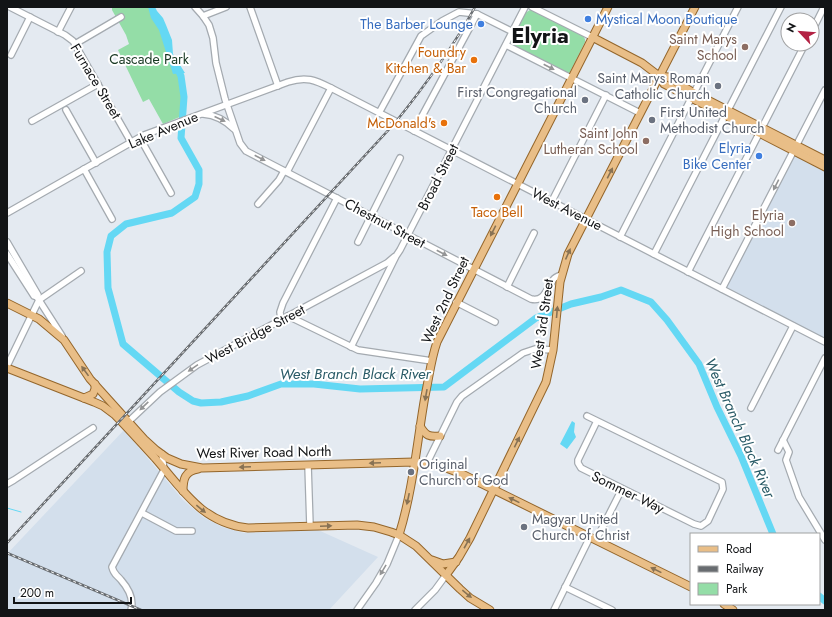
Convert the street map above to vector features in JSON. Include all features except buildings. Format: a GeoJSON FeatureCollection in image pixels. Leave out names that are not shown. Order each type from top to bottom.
{"type":"FeatureCollection","features":[{"type":"Feature","properties":{"kind":"main road","name":"West 2nd Street"},"geometry":{"type":"LineString","coordinates":[[399,534],[405,514],[429,376],[437,342],[456,302],[608,7]]}},
{"type":"Feature","properties":{"kind":"main road","name":"West 3rd Street"},"geometry":{"type":"LineString","coordinates":[[446,575],[456,562],[470,538],[545,386],[554,350],[561,275],[568,254],[695,7]]}},
{"type":"Feature","properties":{"kind":"main road"},"geometry":{"type":"LineString","coordinates":[[592,37],[642,63],[659,76],[664,84],[693,95],[761,130],[795,148],[825,167]]}},
{"type":"Feature","properties":{"kind":"main road"},"geometry":{"type":"LineString","coordinates":[[795,148],[825,160]]}},
{"type":"Feature","properties":{"kind":"main road"},"geometry":{"type":"LineString","coordinates":[[7,303],[46,324],[64,340]]}},
{"type":"Feature","properties":{"kind":"main road","name":"West River Road North"},"geometry":{"type":"LineString","coordinates":[[64,340],[83,370],[127,423],[151,446],[162,454],[181,464],[202,468],[414,462],[426,463],[452,470],[690,587]]}},
{"type":"Feature","properties":{"kind":"main road"},"geometry":{"type":"LineString","coordinates":[[7,367],[84,398],[109,410],[127,423],[164,470],[195,504],[220,521],[234,526],[257,528],[365,526],[383,529],[399,534],[432,560],[470,598],[490,610]]}},
{"type":"Feature","properties":{"kind":"main road"},"geometry":{"type":"LineString","coordinates":[[84,398],[94,393],[94,384]]}},
{"type":"Feature","properties":{"kind":"main road"},"geometry":{"type":"LineString","coordinates":[[420,426],[427,436],[440,436]]}},
{"type":"Feature","properties":{"kind":"main road"},"geometry":{"type":"LineString","coordinates":[[183,491],[184,481],[188,472],[202,468]]}},
{"type":"Feature","properties":{"kind":"main road"},"geometry":{"type":"LineString","coordinates":[[432,560],[443,564],[456,562]]}},
{"type":"Feature","properties":{"kind":"street","name":"Furnace Street"},"geometry":{"type":"LineString","coordinates":[[10,7],[69,38],[75,44],[131,142]]}},
{"type":"Feature","properties":{"kind":"street"},"geometry":{"type":"LineString","coordinates":[[58,32],[71,7]]}},
{"type":"Feature","properties":{"kind":"street","name":"Chestnut Street"},"geometry":{"type":"LineString","coordinates":[[195,7],[209,25],[213,38],[216,63],[227,104],[240,143],[246,151],[531,299],[537,300],[545,295],[553,280],[561,275]]}},
{"type":"Feature","properties":{"kind":"street"},"geometry":{"type":"LineString","coordinates":[[203,16],[226,7]]}},
{"type":"Feature","properties":{"kind":"street"},"geometry":{"type":"LineString","coordinates":[[250,7],[278,86]]}},
{"type":"Feature","properties":{"kind":"street","name":"Broad Street"},"geometry":{"type":"LineString","coordinates":[[351,347],[396,256],[525,7]]}},
{"type":"Feature","properties":{"kind":"street"},"geometry":{"type":"LineString","coordinates":[[532,7],[592,37]]}},
{"type":"Feature","properties":{"kind":"street"},"geometry":{"type":"LineString","coordinates":[[620,237],[738,7]]}},
{"type":"Feature","properties":{"kind":"street"},"geometry":{"type":"LineString","coordinates":[[654,254],[781,7]]}},
{"type":"Feature","properties":{"kind":"street"},"geometry":{"type":"LineString","coordinates":[[379,113],[422,34],[457,12],[477,14],[513,32]]}},
{"type":"Feature","properties":{"kind":"street"},"geometry":{"type":"LineString","coordinates":[[414,131],[457,48],[477,14]]}},
{"type":"Feature","properties":{"kind":"street"},"geometry":{"type":"LineString","coordinates":[[11,56],[30,17]]}},
{"type":"Feature","properties":{"kind":"street"},"geometry":{"type":"LineString","coordinates":[[75,44],[121,18]]}},
{"type":"Feature","properties":{"kind":"street"},"geometry":{"type":"LineString","coordinates":[[506,45],[640,113]]}},
{"type":"Feature","properties":{"kind":"street"},"geometry":{"type":"LineString","coordinates":[[688,272],[801,52]]}},
{"type":"Feature","properties":{"kind":"street","name":"Lake Avenue"},"geometry":{"type":"LineString","coordinates":[[7,213],[131,142],[227,104],[298,79],[308,79]]}},
{"type":"Feature","properties":{"kind":"street","name":"West Avenue"},"geometry":{"type":"LineString","coordinates":[[308,79],[315,80],[331,88],[825,342]]}},
{"type":"Feature","properties":{"kind":"street"},"geometry":{"type":"LineString","coordinates":[[32,121],[98,84]]}},
{"type":"Feature","properties":{"kind":"street"},"geometry":{"type":"LineString","coordinates":[[258,204],[286,172],[331,88]]}},
{"type":"Feature","properties":{"kind":"street"},"geometry":{"type":"LineString","coordinates":[[722,289],[825,90]]}},
{"type":"Feature","properties":{"kind":"street"},"geometry":{"type":"LineString","coordinates":[[552,202],[606,95]]}},
{"type":"Feature","properties":{"kind":"street"},"geometry":{"type":"LineString","coordinates":[[66,110],[96,163]]}},
{"type":"Feature","properties":{"kind":"street"},"geometry":{"type":"LineString","coordinates":[[201,114],[221,118],[236,130]]}},
{"type":"Feature","properties":{"kind":"street"},"geometry":{"type":"LineString","coordinates":[[140,138],[171,193]]}},
{"type":"Feature","properties":{"kind":"street"},"geometry":{"type":"LineString","coordinates":[[358,242],[400,158]]}},
{"type":"Feature","properties":{"kind":"street"},"geometry":{"type":"LineString","coordinates":[[84,169],[112,219]]}},
{"type":"Feature","properties":{"kind":"street"},"geometry":{"type":"LineString","coordinates":[[281,320],[280,312],[283,303],[337,198]]}},
{"type":"Feature","properties":{"kind":"street"},"geometry":{"type":"LineString","coordinates":[[507,287],[534,233]]}},
{"type":"Feature","properties":{"kind":"street","name":"West River Road North"},"geometry":{"type":"LineString","coordinates":[[7,242],[38,295],[38,298],[64,340]]}},
{"type":"Feature","properties":{"kind":"street","name":"West River Road North"},"geometry":{"type":"LineString","coordinates":[[7,254],[34,296],[38,298]]}},
{"type":"Feature","properties":{"kind":"street","name":"West Bridge Street"},"geometry":{"type":"LineString","coordinates":[[127,423],[160,392],[205,361],[387,263],[396,256]]}},
{"type":"Feature","properties":{"kind":"street"},"geometry":{"type":"LineString","coordinates":[[7,367],[38,298],[81,271]]}},
{"type":"Feature","properties":{"kind":"street"},"geometry":{"type":"LineString","coordinates":[[456,302],[495,322]]}},
{"type":"Feature","properties":{"kind":"street"},"geometry":{"type":"LineString","coordinates":[[288,316],[360,351],[432,362]]}},
{"type":"Feature","properties":{"kind":"street"},"geometry":{"type":"LineString","coordinates":[[751,408],[793,326]]}},
{"type":"Feature","properties":{"kind":"street"},"geometry":{"type":"LineString","coordinates":[[426,463],[457,402],[462,396],[523,353],[535,349],[554,350]]}},
{"type":"Feature","properties":{"kind":"street"},"geometry":{"type":"LineString","coordinates":[[778,450],[825,358]]}},
{"type":"Feature","properties":{"kind":"street"},"geometry":{"type":"LineString","coordinates":[[587,416],[597,421]]}},
{"type":"Feature","properties":{"kind":"street","name":"Sommer Way"},"geometry":{"type":"LineString","coordinates":[[597,421],[719,480],[724,489],[708,521],[701,526],[694,524],[582,469],[578,463],[578,458],[597,421]]}},
{"type":"Feature","properties":{"kind":"street"},"geometry":{"type":"LineString","coordinates":[[7,484],[93,428]]}},
{"type":"Feature","properties":{"kind":"street"},"geometry":{"type":"LineString","coordinates":[[783,440],[789,452],[786,460],[799,497],[825,540]]}},
{"type":"Feature","properties":{"kind":"street"},"geometry":{"type":"LineString","coordinates":[[131,610],[133,602],[121,579],[114,574],[112,566],[164,470],[162,454]]}},
{"type":"Feature","properties":{"kind":"street"},"geometry":{"type":"LineString","coordinates":[[308,465],[310,526]]}},
{"type":"Feature","properties":{"kind":"street"},"geometry":{"type":"LineString","coordinates":[[554,610],[565,587],[622,489]]}},
{"type":"Feature","properties":{"kind":"street"},"geometry":{"type":"LineString","coordinates":[[142,513],[176,531],[192,531]]}},
{"type":"Feature","properties":{"kind":"street","name":"West 2nd Street"},"geometry":{"type":"LineString","coordinates":[[357,610],[387,564],[399,534]]}},
{"type":"Feature","properties":{"kind":"street","name":"West 3rd Street"},"geometry":{"type":"LineString","coordinates":[[415,610],[435,590],[446,575]]}},
{"type":"Feature","properties":{"kind":"street"},"geometry":{"type":"LineString","coordinates":[[565,587],[612,610]]}},
{"type":"Feature","properties":{"kind":"shaded area","name":"Elyria High School"},"geometry":{"type":"Polygon","coordinates":[[[796,155],[825,170],[825,339],[727,289],[726,287],[776,189],[796,155]]]}},
{"type":"Feature","properties":{"kind":"shaded area"},"geometry":{"type":"Polygon","coordinates":[[[124,430],[183,500],[203,517],[222,527],[244,533],[318,530],[378,557],[329,610],[7,610],[7,554],[124,430]]]}},
{"type":"Feature","properties":{"kind":"green space","name":"Cascade Park"},"geometry":{"type":"Polygon","coordinates":[[[112,7],[152,7],[174,63],[181,76],[184,97],[182,116],[163,124],[149,99],[143,102],[118,50],[129,44],[126,35],[112,10],[112,7]]]}},
{"type":"Feature","properties":{"kind":"green space"},"geometry":{"type":"Polygon","coordinates":[[[533,10],[583,36],[585,39],[585,42],[569,74],[513,46],[511,40],[525,13],[533,10]]]}},
{"type":"Feature","properties":{"kind":"water"},"geometry":{"type":"Polygon","coordinates":[[[148,7],[155,7],[163,18],[172,40],[173,54],[185,73],[173,74],[159,30],[151,18],[148,7]]]}},
{"type":"Feature","properties":{"kind":"water"},"geometry":{"type":"Polygon","coordinates":[[[572,421],[575,423],[574,432],[576,437],[567,449],[560,444],[572,421]]]}},
{"type":"Feature","properties":{"kind":"waterway","name":"West Branch Black River"},"geometry":{"type":"LineString","coordinates":[[176,65],[181,76],[184,97],[181,138],[199,170],[199,184],[195,197],[172,213],[126,224],[111,236],[107,252],[108,288],[123,344],[179,392],[193,401],[201,403],[221,402],[248,396],[281,384],[314,384],[360,389],[444,387],[536,318],[571,304],[601,297],[621,290],[651,302],[667,320],[699,364],[717,407],[741,456],[773,533]]}},
{"type":"Feature","properties":{"kind":"waterway"},"geometry":{"type":"LineString","coordinates":[[7,508],[21,512]]}},
{"type":"Feature","properties":{"kind":"waterway","name":"West Branch Black River"},"geometry":{"type":"LineString","coordinates":[[820,597],[825,601]]}},
{"type":"Feature","properties":{"kind":"railway"},"geometry":{"type":"LineString","coordinates":[[7,543],[394,124],[437,67],[457,38],[475,7]]}},
{"type":"Feature","properties":{"kind":"railway"},"geometry":{"type":"LineString","coordinates":[[7,553],[141,610]]}},
{"type":"Feature","properties":{"kind":"place","name":"Mystical Moon Boutique"},"geometry":{"type":"Point","coordinates":[588,19]}},
{"type":"Feature","properties":{"kind":"place","name":"The Barber Lounge"},"geometry":{"type":"Point","coordinates":[481,24]}},
{"type":"Feature","properties":{"kind":"place","name":"Saint Marys School"},"geometry":{"type":"Point","coordinates":[745,47]}},
{"type":"Feature","properties":{"kind":"place","name":"Foundry Kitchen & Bar"},"geometry":{"type":"Point","coordinates":[474,60]}},
{"type":"Feature","properties":{"kind":"place","name":"Saint Marys Roman Catholic Church"},"geometry":{"type":"Point","coordinates":[718,86]}},
{"type":"Feature","properties":{"kind":"place","name":"First Congregational Church"},"geometry":{"type":"Point","coordinates":[585,100]}},
{"type":"Feature","properties":{"kind":"place","name":"First United Methodist Church"},"geometry":{"type":"Point","coordinates":[652,120]}},
{"type":"Feature","properties":{"kind":"place","name":"McDonald's"},"geometry":{"type":"Point","coordinates":[444,123]}},
{"type":"Feature","properties":{"kind":"place","name":"Saint John Lutheran School"},"geometry":{"type":"Point","coordinates":[646,141]}},
{"type":"Feature","properties":{"kind":"place","name":"Elyria Bike Center"},"geometry":{"type":"Point","coordinates":[759,156]}},
{"type":"Feature","properties":{"kind":"place","name":"Taco Bell"},"geometry":{"type":"Point","coordinates":[497,197]}},
{"type":"Feature","properties":{"kind":"place","name":"Elyria High School"},"geometry":{"type":"Point","coordinates":[792,223]}},
{"type":"Feature","properties":{"kind":"place","name":"Original Church of God"},"geometry":{"type":"Point","coordinates":[411,472]}},
{"type":"Feature","properties":{"kind":"place","name":"Magyar United Church of Christ"},"geometry":{"type":"Point","coordinates":[524,527]}},
{"type":"Feature","properties":{"kind":"district","name":"Elyria"},"geometry":{"type":"Point","coordinates":[540,35]}}]}
